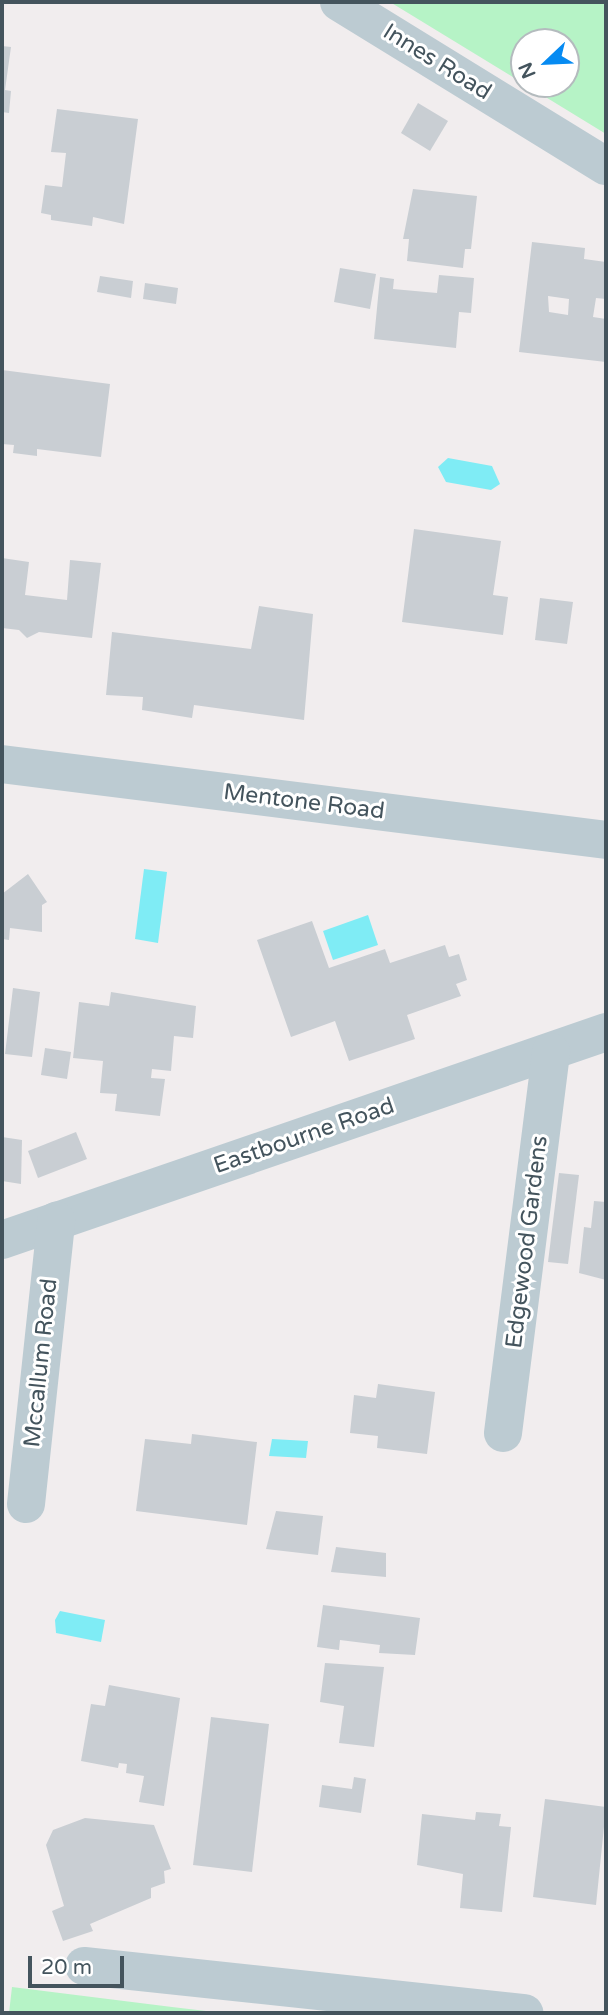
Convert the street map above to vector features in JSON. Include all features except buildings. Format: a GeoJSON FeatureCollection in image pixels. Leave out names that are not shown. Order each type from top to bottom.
{"type":"FeatureCollection","features":[{"type":"Feature","properties":{"kind":"street","name":"Innes Road"},"geometry":{"type":"LineString","coordinates":[[339,2],[606,166]]}},
{"type":"Feature","properties":{"kind":"street","name":"Mentone Road"},"geometry":{"type":"LineString","coordinates":[[2,764],[606,839]]}},
{"type":"Feature","properties":{"kind":"street","name":"Eastbourne Road"},"geometry":{"type":"LineString","coordinates":[[2,1240],[606,1032]]}},
{"type":"Feature","properties":{"kind":"street","name":"Edgewood Gardens"},"geometry":{"type":"LineString","coordinates":[[503,1433],[551,1052]]}},
{"type":"Feature","properties":{"kind":"street","name":"Mccallum Road"},"geometry":{"type":"LineString","coordinates":[[26,1504],[56,1221]]}},
{"type":"Feature","properties":{"kind":"street"},"geometry":{"type":"LineString","coordinates":[[84,1966],[525,2013]]}},
{"type":"Feature","properties":{"kind":"green space"},"geometry":{"type":"Polygon","coordinates":[[[390,2],[606,2],[606,134],[547,98],[580,98],[580,28],[510,28],[510,75],[390,2]]]}},
{"type":"Feature","properties":{"kind":"green space"},"geometry":{"type":"Polygon","coordinates":[[[12,1987],[172,2007],[223,2013],[9,2013],[12,1987]]]}},
{"type":"Feature","properties":{"kind":"water"},"geometry":{"type":"Polygon","coordinates":[[[448,458],[492,466],[500,484],[491,490],[446,482],[438,467],[448,458]]]}},
{"type":"Feature","properties":{"kind":"water"},"geometry":{"type":"Polygon","coordinates":[[[144,869],[167,872],[158,943],[135,939],[144,869]]]}},
{"type":"Feature","properties":{"kind":"water"},"geometry":{"type":"Polygon","coordinates":[[[368,915],[378,945],[333,960],[323,931],[368,915]]]}},
{"type":"Feature","properties":{"kind":"water"},"geometry":{"type":"Polygon","coordinates":[[[272,1439],[308,1441],[306,1458],[269,1456],[272,1439]]]}},
{"type":"Feature","properties":{"kind":"water"},"geometry":{"type":"Polygon","coordinates":[[[60,1611],[105,1620],[101,1642],[56,1633],[55,1620],[60,1611]]]}}]}
